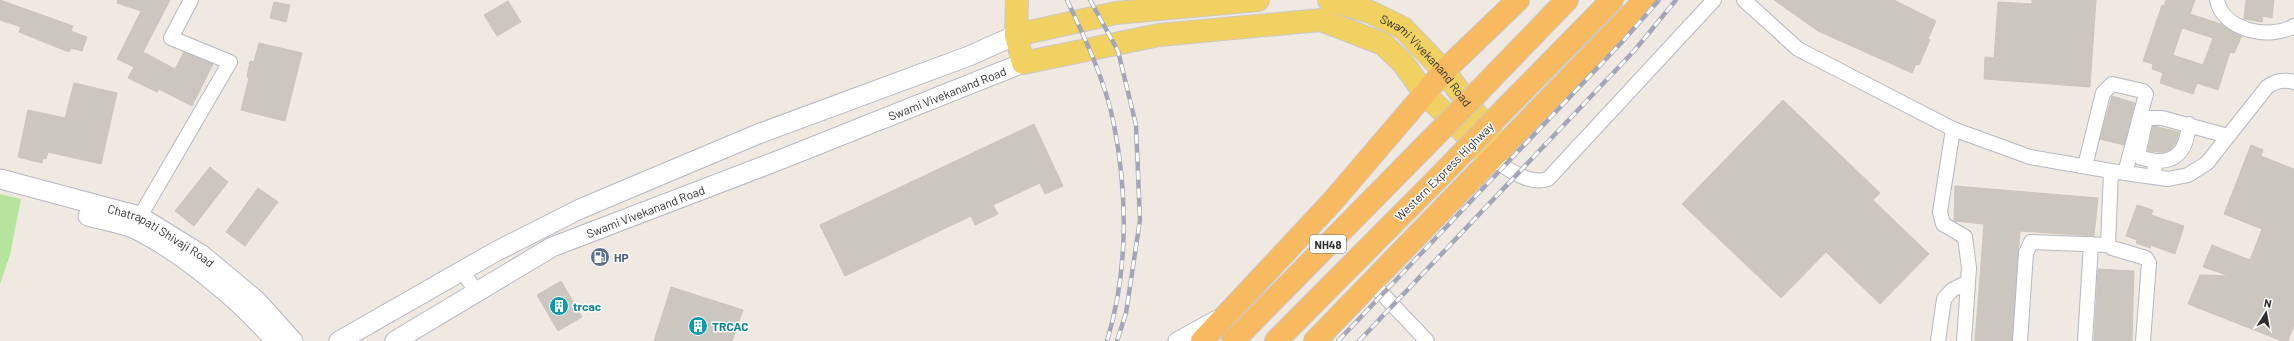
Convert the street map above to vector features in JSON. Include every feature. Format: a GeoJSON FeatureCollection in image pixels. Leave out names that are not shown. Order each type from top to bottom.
{"type":"FeatureCollection","features":[{"type":"Feature","properties":{"kind":"highway"},"geometry":{"type":"LineString","coordinates":[[1202,341],[1332,202],[1444,71],[1518,0]]}},
{"type":"Feature","properties":{"kind":"highway","name":"NH48"},"geometry":{"type":"LineString","coordinates":[[1233,341],[1482,89],[1567,0]]}},
{"type":"Feature","properties":{"kind":"highway","name":"Western Express Highway"},"geometry":{"type":"LineString","coordinates":[[1276,341],[1612,0]]}},
{"type":"Feature","properties":{"kind":"highway"},"geometry":{"type":"LineString","coordinates":[[1315,341],[1645,0]]}},
{"type":"Feature","properties":{"kind":"main road"},"geometry":{"type":"LineString","coordinates":[[1017,0],[1016,35],[1023,63]]}},
{"type":"Feature","properties":{"kind":"main road"},"geometry":{"type":"LineString","coordinates":[[339,341],[463,272],[495,252],[580,209],[758,134],[969,56],[1016,35],[1112,6],[1258,0]]}},
{"type":"Feature","properties":{"kind":"main road","name":"Swami Vivekanand Road"},"geometry":{"type":"LineString","coordinates":[[1329,0],[1370,12],[1403,28],[1444,71],[1496,154]]}},
{"type":"Feature","properties":{"kind":"main road","name":"Swami Vivekanand Road"},"geometry":{"type":"LineString","coordinates":[[395,341],[558,244],[782,159],[1023,63],[1159,35],[1321,20],[1383,44],[1403,63],[1425,94],[1496,154]]}},
{"type":"Feature","properties":{"kind":"main road","name":"Chatrapati Shivaji Road"},"geometry":{"type":"LineString","coordinates":[[0,179],[136,222],[202,255],[257,301],[293,341]]}},
{"type":"Feature","properties":{"kind":"main road"},"geometry":{"type":"LineString","coordinates":[[0,192],[136,222],[187,261],[257,320],[275,341]]}},
{"type":"Feature","properties":{"kind":"street"},"geometry":{"type":"LineString","coordinates":[[136,222],[230,62],[170,38],[191,0]]}},
{"type":"Feature","properties":{"kind":"street"},"geometry":{"type":"LineString","coordinates":[[1496,154],[1529,180],[1542,181],[1548,179],[1714,0]]}},
{"type":"Feature","properties":{"kind":"street"},"geometry":{"type":"LineString","coordinates":[[1744,0],[1798,49],[1953,129],[2030,157],[2111,171],[2168,179],[2188,175],[2207,163],[2267,87],[2275,82],[2287,80],[2294,82]]}},
{"type":"Feature","properties":{"kind":"street"},"geometry":{"type":"LineString","coordinates":[[2217,0],[2225,15],[2236,25],[2265,32],[2294,26]]}},
{"type":"Feature","properties":{"kind":"street"},"geometry":{"type":"LineString","coordinates":[[2085,166],[2103,93],[2112,84],[2119,84],[2143,91],[2146,94],[2125,173]]}},
{"type":"Feature","properties":{"kind":"street"},"geometry":{"type":"LineString","coordinates":[[2188,124],[2181,152],[2169,161],[2156,161],[2141,158],[2138,155],[2146,120],[2152,118],[2162,118],[2188,124],[2228,136]]}},
{"type":"Feature","properties":{"kind":"street"},"geometry":{"type":"LineString","coordinates":[[1953,129],[1940,212],[1943,224],[1965,237],[1969,268],[1964,341]]}},
{"type":"Feature","properties":{"kind":"street"},"geometry":{"type":"LineString","coordinates":[[2153,177],[2156,161]]}},
{"type":"Feature","properties":{"kind":"street"},"geometry":{"type":"LineString","coordinates":[[2108,245],[2111,171]]}},
{"type":"Feature","properties":{"kind":"street"},"geometry":{"type":"LineString","coordinates":[[2020,341],[2026,254],[2031,242],[2108,245],[2112,248],[2146,258],[2149,263],[2143,341]]}},
{"type":"Feature","properties":{"kind":"street"},"geometry":{"type":"LineString","coordinates":[[2085,341],[2091,244]]}},
{"type":"Feature","properties":{"kind":"street"},"geometry":{"type":"LineString","coordinates":[[463,272],[477,293]]}},
{"type":"Feature","properties":{"kind":"street"},"geometry":{"type":"LineString","coordinates":[[1372,282],[1427,341]]}},
{"type":"Feature","properties":{"kind":"street"},"geometry":{"type":"LineString","coordinates":[[1938,341],[1944,299],[1952,290],[1968,282]]}},
{"type":"Feature","properties":{"kind":"street"},"geometry":{"type":"LineString","coordinates":[[1177,341],[1228,313]]}},
{"type":"Feature","properties":{"kind":"green space"},"geometry":{"type":"Polygon","coordinates":[[[0,194],[21,199],[10,255],[0,284],[0,194]]]}},
{"type":"Feature","properties":{"kind":"building"},"geometry":{"type":"Polygon","coordinates":[[[0,0],[73,26],[71,31],[87,37],[82,51],[71,48],[69,52],[19,32],[21,27],[0,20],[0,0]]]}},
{"type":"Feature","properties":{"kind":"building"},"geometry":{"type":"Polygon","coordinates":[[[118,0],[170,0],[143,52],[175,69],[184,52],[213,64],[192,106],[159,89],[157,92],[128,78],[134,67],[117,59],[141,11],[117,3],[118,0]]]}},
{"type":"Feature","properties":{"kind":"building"},"geometry":{"type":"Polygon","coordinates":[[[1774,0],[1894,0],[1936,21],[1928,39],[1930,40],[1919,65],[1916,64],[1912,73],[1818,31],[1774,0]]]}},
{"type":"Feature","properties":{"kind":"building"},"geometry":{"type":"Polygon","coordinates":[[[2032,0],[2096,0],[2090,87],[1984,79],[1985,57],[1994,58],[1998,2],[2032,4],[2032,0]]]}},
{"type":"Feature","properties":{"kind":"building"},"geometry":{"type":"Polygon","coordinates":[[[2166,0],[2195,0],[2190,14],[2221,24],[2242,36],[2234,53],[2230,52],[2218,90],[2197,83],[2193,94],[2160,83],[2163,73],[2152,69],[2153,64],[2143,61],[2162,5],[2164,6],[2166,0]],[[2182,28],[2173,55],[2203,65],[2213,38],[2182,28]]]}},
{"type":"Feature","properties":{"kind":"building"},"geometry":{"type":"Polygon","coordinates":[[[2246,0],[2274,0],[2272,18],[2263,16],[2262,22],[2244,19],[2246,0]]]}},
{"type":"Feature","properties":{"kind":"building"},"geometry":{"type":"Polygon","coordinates":[[[508,1],[521,22],[497,36],[484,15],[508,1]]]}},
{"type":"Feature","properties":{"kind":"building"},"geometry":{"type":"Polygon","coordinates":[[[274,2],[290,5],[286,22],[270,18],[274,2]]]}},
{"type":"Feature","properties":{"kind":"building"},"geometry":{"type":"Polygon","coordinates":[[[259,43],[302,53],[285,121],[241,110],[249,78],[247,77],[250,61],[254,62],[259,43]]]}},
{"type":"Feature","properties":{"kind":"building"},"geometry":{"type":"Polygon","coordinates":[[[74,83],[117,93],[101,164],[48,152],[46,159],[43,158],[42,163],[18,157],[28,110],[65,118],[74,83]]]}},
{"type":"Feature","properties":{"kind":"building"},"geometry":{"type":"Polygon","coordinates":[[[2112,96],[2135,103],[2124,145],[2100,139],[2112,96]]]}},
{"type":"Feature","properties":{"kind":"building"},"geometry":{"type":"Polygon","coordinates":[[[1783,100],[1880,193],[1873,200],[1929,254],[1880,304],[1826,252],[1781,298],[1682,204],[1783,100]]]}},
{"type":"Feature","properties":{"kind":"building"},"geometry":{"type":"Polygon","coordinates":[[[1034,124],[1063,186],[1045,194],[1040,183],[993,205],[998,214],[975,225],[971,216],[845,276],[820,225],[1034,124]]]}},
{"type":"Feature","properties":{"kind":"building"},"geometry":{"type":"Polygon","coordinates":[[[2153,126],[2179,132],[2176,142],[2171,149],[2163,152],[2148,151],[2153,126]]]}},
{"type":"Feature","properties":{"kind":"building"},"geometry":{"type":"Polygon","coordinates":[[[2251,145],[2263,150],[2261,156],[2294,169],[2294,325],[2288,341],[2282,341],[2188,304],[2200,275],[2230,276],[2203,267],[2212,245],[2250,260],[2262,229],[2224,214],[2251,145]]]}},
{"type":"Feature","properties":{"kind":"building"},"geometry":{"type":"Polygon","coordinates":[[[210,167],[228,182],[194,226],[175,211],[210,167]]]}},
{"type":"Feature","properties":{"kind":"building"},"geometry":{"type":"Polygon","coordinates":[[[1955,186],[2098,198],[2094,236],[2020,231],[2012,341],[1975,341],[1984,224],[1954,221],[1955,186]]]}},
{"type":"Feature","properties":{"kind":"building"},"geometry":{"type":"Polygon","coordinates":[[[258,188],[278,202],[245,246],[226,232],[258,188]]]}},
{"type":"Feature","properties":{"kind":"building"},"geometry":{"type":"Polygon","coordinates":[[[2137,205],[2153,210],[2151,215],[2184,226],[2175,254],[2151,245],[2150,248],[2136,243],[2137,240],[2126,236],[2137,205]]]}},
{"type":"Feature","properties":{"kind":"building"},"geometry":{"type":"Polygon","coordinates":[[[2098,269],[2134,271],[2132,341],[2094,341],[2098,269]]]}},
{"type":"Feature","properties":{"kind":"building","name":"trcac"},"geometry":{"type":"Polygon","coordinates":[[[561,281],[582,317],[558,331],[537,295],[561,281]]]}},
{"type":"Feature","properties":{"kind":"building","name":"TRCAC"},"geometry":{"type":"Polygon","coordinates":[[[671,287],[743,310],[732,341],[654,341],[671,287]]]}},
{"type":"Feature","properties":{"kind":"railway"},"geometry":{"type":"LineString","coordinates":[[1067,0],[1088,45],[1106,93],[1119,152],[1122,179],[1124,234],[1119,288],[1107,341]]}},
{"type":"Feature","properties":{"kind":"railway"},"geometry":{"type":"LineString","coordinates":[[1090,0],[1118,51],[1136,125],[1140,220],[1126,313],[1117,341]]}},
{"type":"Feature","properties":{"kind":"railway"},"geometry":{"type":"LineString","coordinates":[[1338,341],[1623,41],[1659,0]]}},
{"type":"Feature","properties":{"kind":"railway"},"geometry":{"type":"LineString","coordinates":[[1359,341],[1634,51],[1676,0]]}},
{"type":"Feature","properties":{"kind":"place","name":"HP"},"geometry":{"type":"Point","coordinates":[600,257]}},
{"type":"Feature","properties":{"kind":"place","name":"trcac"},"geometry":{"type":"Point","coordinates":[559,306]}},
{"type":"Feature","properties":{"kind":"place","name":"TRCAC"},"geometry":{"type":"Point","coordinates":[698,326]}}]}
